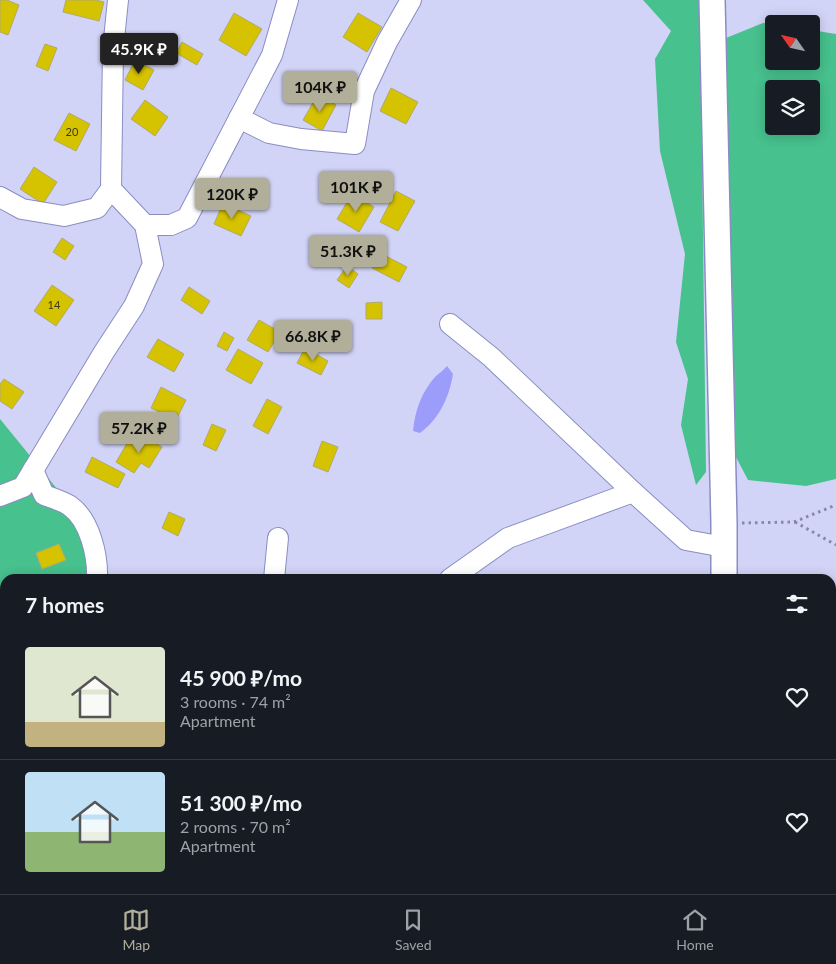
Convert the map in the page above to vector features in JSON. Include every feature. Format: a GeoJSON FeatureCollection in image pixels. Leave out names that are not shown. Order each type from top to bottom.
{"type":"FeatureCollection","features":[{"type":"Feature","properties":{"kind":"main road"},"geometry":{"type":"LineString","coordinates":[[712,0],[724,574]]}},
{"type":"Feature","properties":{"kind":"street"},"geometry":{"type":"LineString","coordinates":[[0,197],[22,209],[64,216],[97,208],[110,188],[113,50],[118,0]]}},
{"type":"Feature","properties":{"kind":"street"},"geometry":{"type":"LineString","coordinates":[[145,225],[171,225],[187,218],[272,55],[288,0]]}},
{"type":"Feature","properties":{"kind":"street"},"geometry":{"type":"LineString","coordinates":[[239,118],[269,133],[301,139],[356,144],[364,91],[387,42],[411,0]]}},
{"type":"Feature","properties":{"kind":"street"},"geometry":{"type":"LineString","coordinates":[[0,496],[23,487],[104,352],[134,306],[153,264],[145,225],[110,188]]}},
{"type":"Feature","properties":{"kind":"street"},"geometry":{"type":"LineString","coordinates":[[450,324],[491,357],[686,540],[724,535]]}},
{"type":"Feature","properties":{"kind":"street"},"geometry":{"type":"LineString","coordinates":[[33,470],[44,495],[71,506],[89,529],[97,574]]}},
{"type":"Feature","properties":{"kind":"street"},"geometry":{"type":"LineString","coordinates":[[457,574],[508,538],[633,492]]}},
{"type":"Feature","properties":{"kind":"street"},"geometry":{"type":"LineString","coordinates":[[274,574],[278,538]]}},
{"type":"Feature","properties":{"kind":"path"},"geometry":{"type":"LineString","coordinates":[[724,535],[794,522],[836,505]]}},
{"type":"Feature","properties":{"kind":"path"},"geometry":{"type":"LineString","coordinates":[[794,522],[836,545]]}},
{"type":"Feature","properties":{"kind":"green space"},"geometry":{"type":"Polygon","coordinates":[[[643,0],[700,0],[706,472],[696,485],[681,425],[688,379],[676,342],[685,254],[660,151],[655,59],[671,31],[643,0]]]}},
{"type":"Feature","properties":{"kind":"green space"},"geometry":{"type":"Polygon","coordinates":[[[763,23],[765,23],[765,70],[820,70],[820,31],[836,34],[836,479],[806,486],[748,480],[736,457],[726,38],[763,23]]]}},
{"type":"Feature","properties":{"kind":"green space"},"geometry":{"type":"Polygon","coordinates":[[[0,419],[62,495],[92,560],[89,574],[0,574],[0,419]]]}},
{"type":"Feature","properties":{"kind":"shaded area"},"geometry":{"type":"Polygon","coordinates":[[[447,366],[453,374],[446,400],[438,415],[427,427],[420,433],[413,431],[415,416],[422,396],[435,377],[447,366]]]}},
{"type":"Feature","properties":{"kind":"building"},"geometry":{"type":"Polygon","coordinates":[[[0,0],[7,0],[19,5],[8,35],[0,32],[0,0]]]}},
{"type":"Feature","properties":{"kind":"building"},"geometry":{"type":"Polygon","coordinates":[[[66,0],[96,0],[104,2],[99,21],[63,12],[66,0]]]}},
{"type":"Feature","properties":{"kind":"building"},"geometry":{"type":"Polygon","coordinates":[[[234,13],[262,29],[246,56],[219,40],[234,13]]]}},
{"type":"Feature","properties":{"kind":"building"},"geometry":{"type":"Polygon","coordinates":[[[358,13],[382,27],[367,52],[343,37],[358,13]]]}},
{"type":"Feature","properties":{"kind":"building"},"geometry":{"type":"Polygon","coordinates":[[[182,42],[203,54],[197,65],[176,53],[182,42]]]}},
{"type":"Feature","properties":{"kind":"building"},"geometry":{"type":"Polygon","coordinates":[[[45,44],[57,48],[48,71],[36,66],[45,44]]]}},
{"type":"Feature","properties":{"kind":"building"},"geometry":{"type":"Polygon","coordinates":[[[135,60],[154,70],[143,90],[125,80],[135,60]]]}},
{"type":"Feature","properties":{"kind":"building"},"geometry":{"type":"Polygon","coordinates":[[[391,88],[418,102],[406,124],[380,111],[391,88]]]}},
{"type":"Feature","properties":{"kind":"building"},"geometry":{"type":"Polygon","coordinates":[[[318,94],[336,105],[322,131],[303,120],[318,94]]]}},
{"type":"Feature","properties":{"kind":"building"},"geometry":{"type":"Polygon","coordinates":[[[145,100],[168,117],[155,136],[131,119],[145,100]]]}},
{"type":"Feature","properties":{"kind":"building"},"geometry":{"type":"Polygon","coordinates":[[[69,113],[90,124],[76,151],[54,140],[69,113]]]}},
{"type":"Feature","properties":{"kind":"building"},"geometry":{"type":"Polygon","coordinates":[[[34,167],[57,182],[43,204],[20,189],[34,167]]]}},
{"type":"Feature","properties":{"kind":"building"},"geometry":{"type":"Polygon","coordinates":[[[396,191],[415,201],[398,231],[380,222],[396,191]]]}},
{"type":"Feature","properties":{"kind":"building"},"geometry":{"type":"Polygon","coordinates":[[[352,194],[374,207],[359,232],[337,219],[352,194]]]}},
{"type":"Feature","properties":{"kind":"building"},"geometry":{"type":"Polygon","coordinates":[[[223,203],[251,216],[241,236],[214,224],[223,203]]]}},
{"type":"Feature","properties":{"kind":"building"},"geometry":{"type":"Polygon","coordinates":[[[62,238],[74,246],[65,260],[53,252],[62,238]]]}},
{"type":"Feature","properties":{"kind":"building"},"geometry":{"type":"Polygon","coordinates":[[[380,253],[407,267],[399,282],[372,268],[380,253]]]}},
{"type":"Feature","properties":{"kind":"building"},"geometry":{"type":"Polygon","coordinates":[[[347,266],[358,274],[349,288],[337,280],[347,266]]]}},
{"type":"Feature","properties":{"kind":"building"},"geometry":{"type":"Polygon","coordinates":[[[52,285],[74,300],[56,326],[34,311],[52,285]]]}},
{"type":"Feature","properties":{"kind":"building"},"geometry":{"type":"Polygon","coordinates":[[[189,287],[210,301],[202,314],[181,300],[189,287]]]}},
{"type":"Feature","properties":{"kind":"building"},"geometry":{"type":"Polygon","coordinates":[[[382,302],[382,319],[366,319],[366,303],[382,302]]]}},
{"type":"Feature","properties":{"kind":"building"},"geometry":{"type":"Polygon","coordinates":[[[259,320],[280,332],[268,352],[247,340],[259,320]]]}},
{"type":"Feature","properties":{"kind":"building"},"geometry":{"type":"Polygon","coordinates":[[[224,332],[234,338],[227,351],[217,346],[224,332]]]}},
{"type":"Feature","properties":{"kind":"building"},"geometry":{"type":"Polygon","coordinates":[[[158,339],[184,354],[174,372],[147,357],[158,339]]]}},
{"type":"Feature","properties":{"kind":"building"},"geometry":{"type":"Polygon","coordinates":[[[305,348],[328,361],[321,375],[297,363],[305,348]]]}},
{"type":"Feature","properties":{"kind":"building"},"geometry":{"type":"Polygon","coordinates":[[[238,349],[263,363],[251,384],[226,370],[238,349]]]}},
{"type":"Feature","properties":{"kind":"building"},"geometry":{"type":"Polygon","coordinates":[[[4,379],[24,392],[12,409],[0,401],[0,384],[4,379]]]}},
{"type":"Feature","properties":{"kind":"building"},"geometry":{"type":"Polygon","coordinates":[[[161,387],[186,400],[176,420],[151,408],[161,387]]]}},
{"type":"Feature","properties":{"kind":"building"},"geometry":{"type":"Polygon","coordinates":[[[267,399],[282,407],[268,434],[253,426],[267,399]]]}},
{"type":"Feature","properties":{"kind":"building"},"geometry":{"type":"Polygon","coordinates":[[[212,424],[226,430],[216,451],[203,445],[212,424]]]}},
{"type":"Feature","properties":{"kind":"building"},"geometry":{"type":"Polygon","coordinates":[[[142,435],[162,447],[149,468],[141,463],[134,473],[116,462],[129,440],[136,444],[142,435]]]}},
{"type":"Feature","properties":{"kind":"building"},"geometry":{"type":"Polygon","coordinates":[[[322,441],[338,447],[328,472],[313,466],[322,441]]]}},
{"type":"Feature","properties":{"kind":"building"},"geometry":{"type":"Polygon","coordinates":[[[92,457],[125,474],[118,488],[85,472],[92,457]]]}},
{"type":"Feature","properties":{"kind":"building"},"geometry":{"type":"Polygon","coordinates":[[[169,512],[185,519],[178,536],[162,528],[169,512]]]}},
{"type":"Feature","properties":{"kind":"building"},"geometry":{"type":"Polygon","coordinates":[[[59,544],[66,560],[42,569],[36,553],[59,544]]]}}]}
